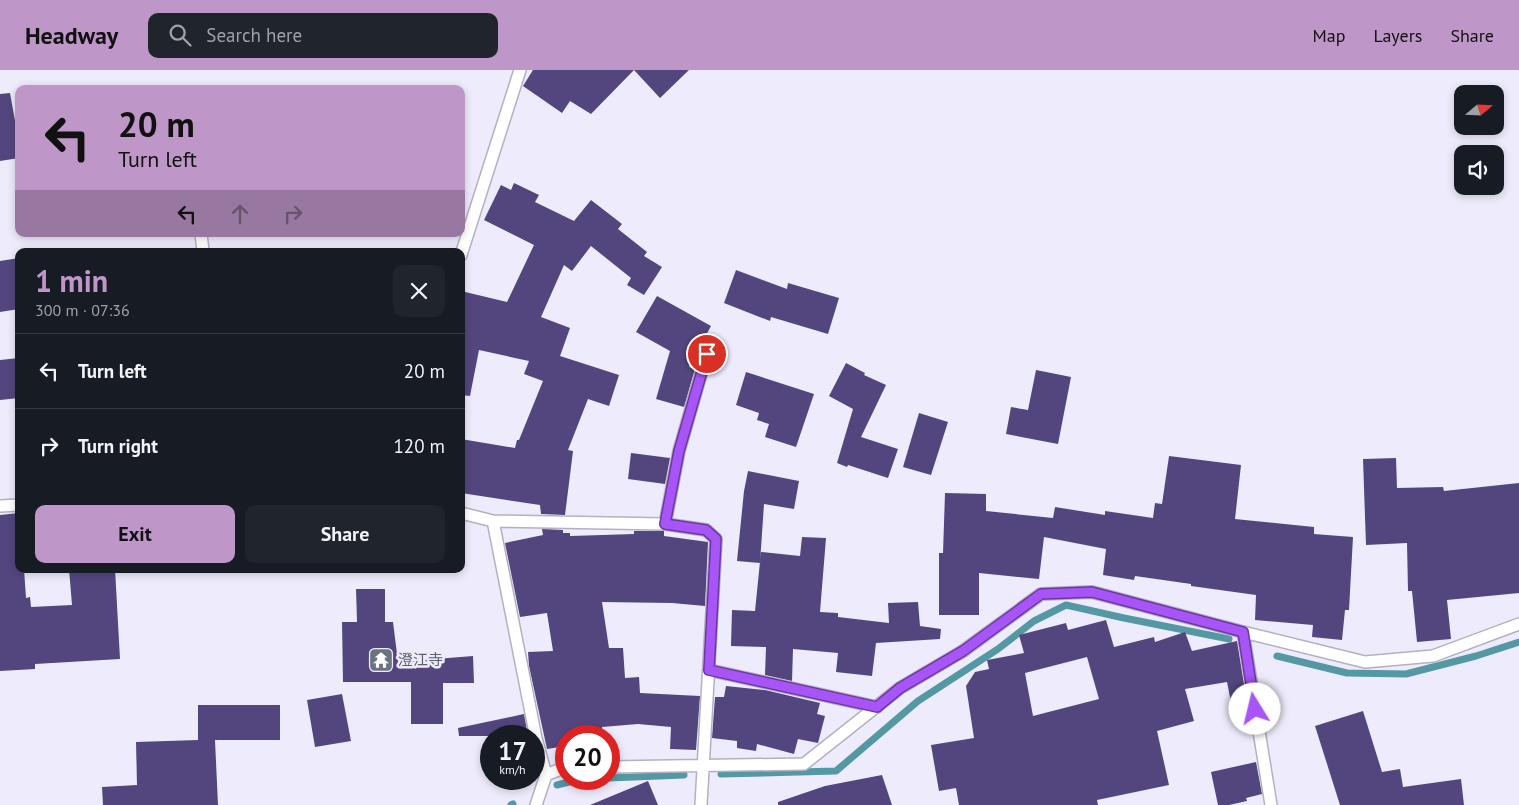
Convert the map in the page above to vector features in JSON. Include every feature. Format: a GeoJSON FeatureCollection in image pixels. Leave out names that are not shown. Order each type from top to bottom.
{"type":"FeatureCollection","features":[{"type":"Feature","properties":{"kind":"lane"},"geometry":{"type":"LineString","coordinates":[[463,248],[520,70]]}},
{"type":"Feature","properties":{"kind":"lane"},"geometry":{"type":"LineString","coordinates":[[665,524],[679,451],[707,354]]}},
{"type":"Feature","properties":{"kind":"lane"},"geometry":{"type":"LineString","coordinates":[[0,506],[15,505]]}},
{"type":"Feature","properties":{"kind":"lane"},"geometry":{"type":"LineString","coordinates":[[465,514],[493,521],[665,524],[706,530],[716,539],[701,805]]}},
{"type":"Feature","properties":{"kind":"lane"},"geometry":{"type":"LineString","coordinates":[[493,521],[536,738],[546,775],[536,805]]}},
{"type":"Feature","properties":{"kind":"lane"},"geometry":{"type":"LineString","coordinates":[[620,767],[804,764],[900,688],[963,651],[1041,594],[1092,592],[1366,662],[1433,656],[1519,624]]}},
{"type":"Feature","properties":{"kind":"lane"},"geometry":{"type":"LineString","coordinates":[[1243,632],[1271,805]]}},
{"type":"Feature","properties":{"kind":"lane"},"geometry":{"type":"LineString","coordinates":[[709,670],[877,707]]}},
{"type":"Feature","properties":{"kind":"lane"},"geometry":{"type":"LineString","coordinates":[[546,775],[555,771]]}},
{"type":"Feature","properties":{"kind":"building"},"geometry":{"type":"Polygon","coordinates":[[[533,70],[634,70],[591,114],[570,101],[562,113],[523,86],[533,70]]]}},
{"type":"Feature","properties":{"kind":"building"},"geometry":{"type":"Polygon","coordinates":[[[634,70],[689,70],[660,98],[634,70]]]}},
{"type":"Feature","properties":{"kind":"building"},"geometry":{"type":"Polygon","coordinates":[[[10,93],[15,121],[15,159],[0,161],[0,94],[10,93]]]}},
{"type":"Feature","properties":{"kind":"building"},"geometry":{"type":"Polygon","coordinates":[[[514,183],[539,195],[535,202],[574,221],[591,200],[622,224],[618,229],[647,252],[644,256],[662,267],[644,295],[627,285],[631,278],[591,246],[572,271],[564,265],[541,317],[570,328],[560,356],[619,375],[609,406],[588,399],[568,450],[573,451],[565,515],[541,514],[540,505],[465,494],[465,440],[515,448],[543,381],[524,374],[529,361],[479,350],[470,396],[465,395],[465,292],[507,302],[534,245],[484,220],[501,185],[511,190],[514,183]]]}},
{"type":"Feature","properties":{"kind":"building"},"geometry":{"type":"Polygon","coordinates":[[[15,259],[15,310],[0,312],[0,261],[15,259]]]}},
{"type":"Feature","properties":{"kind":"building"},"geometry":{"type":"Polygon","coordinates":[[[736,270],[787,289],[788,283],[839,298],[828,334],[771,317],[770,321],[724,303],[736,270]]]}},
{"type":"Feature","properties":{"kind":"building"},"geometry":{"type":"Polygon","coordinates":[[[657,296],[711,326],[689,367],[695,369],[684,407],[656,399],[670,351],[636,332],[657,296]]]}},
{"type":"Feature","properties":{"kind":"building"},"geometry":{"type":"Polygon","coordinates":[[[15,358],[15,398],[0,400],[0,360],[15,358]]]}},
{"type":"Feature","properties":{"kind":"building"},"geometry":{"type":"Polygon","coordinates":[[[846,363],[865,373],[864,375],[886,385],[861,437],[898,449],[888,478],[837,463],[853,409],[829,396],[846,363]]]}},
{"type":"Feature","properties":{"kind":"building"},"geometry":{"type":"Polygon","coordinates":[[[1036,370],[1071,377],[1058,444],[1006,434],[1011,407],[1028,410],[1036,370]]]}},
{"type":"Feature","properties":{"kind":"building"},"geometry":{"type":"Polygon","coordinates":[[[746,372],[814,394],[796,447],[765,437],[769,424],[757,420],[759,413],[736,405],[746,372]]]}},
{"type":"Feature","properties":{"kind":"building"},"geometry":{"type":"Polygon","coordinates":[[[919,413],[948,422],[931,475],[903,467],[919,413]]]}},
{"type":"Feature","properties":{"kind":"building"},"geometry":{"type":"Polygon","coordinates":[[[631,453],[670,458],[665,484],[628,479],[631,453]]]}},
{"type":"Feature","properties":{"kind":"building"},"geometry":{"type":"Polygon","coordinates":[[[1169,456],[1241,465],[1235,519],[1314,527],[1314,534],[1353,537],[1349,610],[1345,610],[1342,640],[1312,637],[1313,625],[1255,620],[1256,595],[1135,576],[1134,580],[1103,575],[1106,549],[1044,537],[1039,579],[979,573],[979,615],[939,615],[939,553],[943,553],[945,493],[986,494],[986,511],[1053,518],[1055,507],[1105,515],[1105,511],[1153,518],[1155,503],[1162,504],[1169,456]]]}},
{"type":"Feature","properties":{"kind":"building"},"geometry":{"type":"Polygon","coordinates":[[[1396,458],[1397,488],[1443,487],[1444,491],[1519,483],[1519,593],[1447,600],[1451,639],[1417,642],[1412,591],[1408,591],[1407,543],[1366,545],[1363,459],[1396,458]]]}},
{"type":"Feature","properties":{"kind":"building"},"geometry":{"type":"Polygon","coordinates":[[[748,471],[799,481],[794,509],[764,504],[760,563],[737,561],[744,491],[748,471]]]}},
{"type":"Feature","properties":{"kind":"building"},"geometry":{"type":"Polygon","coordinates":[[[15,513],[15,573],[24,573],[26,598],[30,597],[31,607],[72,605],[69,573],[115,573],[120,659],[35,664],[35,669],[0,671],[0,515],[15,513]]]}},
{"type":"Feature","properties":{"kind":"building"},"geometry":{"type":"Polygon","coordinates":[[[542,529],[563,530],[563,533],[570,533],[570,536],[634,534],[634,531],[664,531],[664,536],[708,542],[705,606],[672,603],[602,602],[609,648],[623,648],[625,678],[639,677],[640,693],[700,696],[696,750],[670,749],[671,727],[638,724],[555,725],[555,748],[547,749],[545,725],[542,725],[529,666],[528,652],[553,651],[547,613],[520,617],[505,543],[543,535],[542,529]]]}},
{"type":"Feature","properties":{"kind":"building"},"geometry":{"type":"Polygon","coordinates":[[[802,537],[826,538],[820,612],[838,613],[838,617],[889,623],[888,603],[918,602],[920,626],[941,629],[940,639],[876,643],[872,676],[836,672],[838,653],[793,649],[792,681],[765,675],[766,647],[731,646],[732,610],[755,611],[761,552],[800,556],[802,537]]]}},
{"type":"Feature","properties":{"kind":"building"},"geometry":{"type":"Polygon","coordinates":[[[356,589],[385,589],[385,622],[393,622],[398,662],[473,656],[474,683],[443,683],[443,724],[411,724],[411,682],[343,682],[342,622],[357,622],[356,589]]]}},
{"type":"Feature","properties":{"kind":"building"},"geometry":{"type":"Polygon","coordinates":[[[1106,620],[1114,647],[1154,637],[1155,642],[1185,632],[1192,651],[1237,641],[1249,715],[1234,717],[1227,682],[1185,689],[1194,721],[1157,731],[1169,785],[1097,800],[1098,805],[959,805],[956,788],[939,791],[931,745],[974,738],[966,686],[975,672],[989,669],[987,660],[1024,653],[1019,635],[1066,623],[1068,630],[1106,620]],[[1087,657],[1025,673],[1033,716],[1099,699],[1087,657]]]}},
{"type":"Feature","properties":{"kind":"building"},"geometry":{"type":"Polygon","coordinates":[[[726,686],[765,690],[820,703],[817,714],[825,716],[818,743],[798,739],[794,754],[757,744],[756,751],[737,748],[737,741],[712,738],[715,697],[724,697],[726,686]]]}},
{"type":"Feature","properties":{"kind":"building"},"geometry":{"type":"Polygon","coordinates":[[[342,694],[351,741],[315,747],[307,700],[342,694]]]}},
{"type":"Feature","properties":{"kind":"building"},"geometry":{"type":"Polygon","coordinates":[[[198,705],[280,705],[280,740],[215,740],[218,805],[103,805],[102,787],[137,785],[136,742],[198,740],[198,705]]]}},
{"type":"Feature","properties":{"kind":"building"},"geometry":{"type":"Polygon","coordinates":[[[1363,711],[1382,772],[1400,769],[1403,787],[1461,779],[1464,805],[1340,805],[1315,726],[1363,711]]]}},
{"type":"Feature","properties":{"kind":"building"},"geometry":{"type":"Polygon","coordinates":[[[524,714],[526,725],[480,725],[480,736],[459,736],[458,728],[524,714]]]}},
{"type":"Feature","properties":{"kind":"building"},"geometry":{"type":"Polygon","coordinates":[[[1256,762],[1262,794],[1246,798],[1247,801],[1229,805],[1218,805],[1211,772],[1256,762]]]}},
{"type":"Feature","properties":{"kind":"building"},"geometry":{"type":"Polygon","coordinates":[[[882,775],[892,805],[778,805],[778,802],[825,786],[882,775]]]}},
{"type":"Feature","properties":{"kind":"building"},"geometry":{"type":"Polygon","coordinates":[[[648,781],[658,805],[590,805],[648,781]]]}},
{"type":"Feature","properties":{"kind":"waterway"},"geometry":{"type":"LineString","coordinates":[[721,774],[836,771],[918,701],[998,649],[1034,621],[1066,605],[1229,639]]}},
{"type":"Feature","properties":{"kind":"waterway"},"geometry":{"type":"LineString","coordinates":[[1277,656],[1347,673],[1406,674],[1476,656],[1519,642]]}},
{"type":"Feature","properties":{"kind":"waterway"},"geometry":{"type":"LineString","coordinates":[[620,778],[684,775]]}},
{"type":"Feature","properties":{"kind":"place","name":"澄江寺"},"geometry":{"type":"Point","coordinates":[381,660]}},
{"type":"Feature","properties":{"kind":"route"},"geometry":{"type":"LineString","coordinates":[[707,354],[679,451],[665,524],[706,530],[716,539],[709,670],[877,707],[900,688],[963,651],[1041,594],[1092,592],[1243,632],[1255,709]]}}]}
